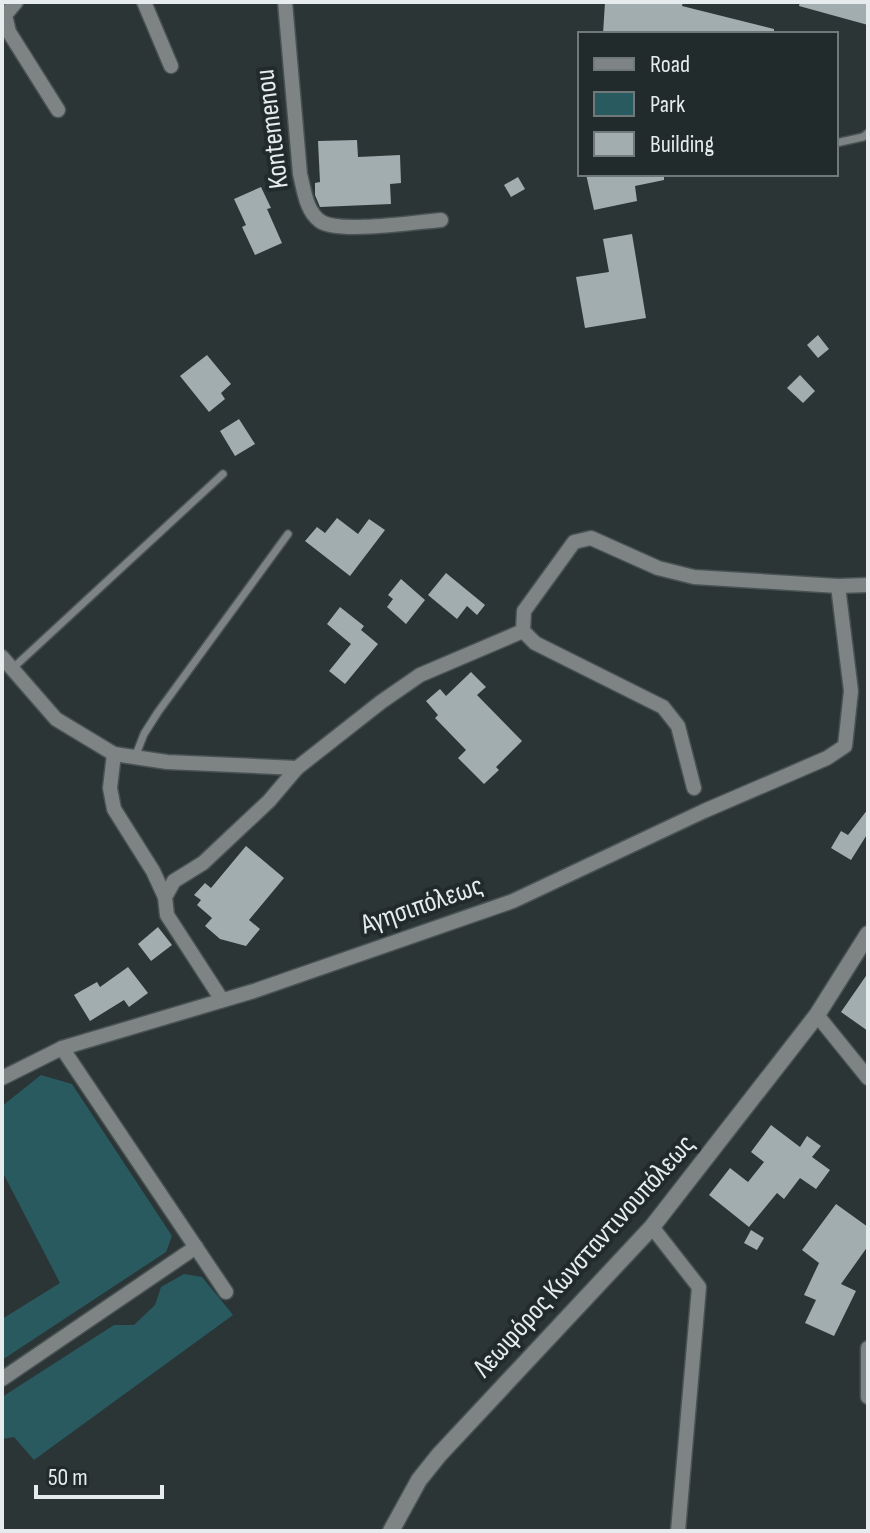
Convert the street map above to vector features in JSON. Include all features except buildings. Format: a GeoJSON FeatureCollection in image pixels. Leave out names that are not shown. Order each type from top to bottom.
{"type":"FeatureCollection","features":[{"type":"Feature","properties":{"kind":"street"},"geometry":{"type":"LineString","coordinates":[[16,2],[5,15],[9,32],[58,110]]}},
{"type":"Feature","properties":{"kind":"street"},"geometry":{"type":"LineString","coordinates":[[144,2],[171,66]]}},
{"type":"Feature","properties":{"kind":"street","name":"Kontemenou"},"geometry":{"type":"LineString","coordinates":[[285,2],[300,174],[305,197],[313,213],[322,223],[351,227],[441,220]]}},
{"type":"Feature","properties":{"kind":"street"},"geometry":{"type":"LineString","coordinates":[[694,788],[678,726],[663,707],[535,643],[523,631],[524,611],[574,542],[591,538],[658,568],[694,577],[868,585]]}},
{"type":"Feature","properties":{"kind":"street","name":"Αγησιπόλεως"},"geometry":{"type":"LineString","coordinates":[[2,1078],[62,1048],[222,1000],[513,901],[704,811],[827,758],[845,746],[851,691],[838,586]]}},
{"type":"Feature","properties":{"kind":"street"},"geometry":{"type":"LineString","coordinates":[[165,897],[174,881],[203,863],[269,801],[297,768],[420,675],[523,631]]}},
{"type":"Feature","properties":{"kind":"street"},"geometry":{"type":"LineString","coordinates":[[6,663],[56,719],[114,754],[134,759],[297,768]]}},
{"type":"Feature","properties":{"kind":"street"},"geometry":{"type":"LineString","coordinates":[[114,754],[110,788],[114,809],[153,871],[165,897],[167,915],[222,1000]]}},
{"type":"Feature","properties":{"kind":"street","name":"Λεωφόρος Κωνσταντινουπόλεως"},"geometry":{"type":"LineString","coordinates":[[391,1531],[419,1480],[439,1455],[652,1227],[817,1015],[868,934]]}},
{"type":"Feature","properties":{"kind":"street"},"geometry":{"type":"LineString","coordinates":[[817,1015],[868,1078]]}},
{"type":"Feature","properties":{"kind":"street"},"geometry":{"type":"LineString","coordinates":[[62,1048],[226,1292]]}},
{"type":"Feature","properties":{"kind":"street"},"geometry":{"type":"LineString","coordinates":[[652,1227],[699,1287],[678,1531]]}},
{"type":"Feature","properties":{"kind":"street"},"geometry":{"type":"LineString","coordinates":[[2,1379],[196,1247]]}},
{"type":"Feature","properties":{"kind":"street"},"geometry":{"type":"LineString","coordinates":[[868,1348],[868,1397]]}},
{"type":"Feature","properties":{"kind":"lane"},"geometry":{"type":"LineString","coordinates":[[838,143],[868,133]]}},
{"type":"Feature","properties":{"kind":"lane"},"geometry":{"type":"LineString","coordinates":[[6,663],[223,474]]}},
{"type":"Feature","properties":{"kind":"lane"},"geometry":{"type":"LineString","coordinates":[[134,759],[144,734],[158,712],[288,534]]}},
{"type":"Feature","properties":{"kind":"green space"},"geometry":{"type":"Polygon","coordinates":[[[41,1075],[72,1084],[172,1236],[166,1252],[2,1360],[2,1319],[60,1283],[2,1171],[2,1106],[41,1075]]]}},
{"type":"Feature","properties":{"kind":"green space"},"geometry":{"type":"Polygon","coordinates":[[[184,1274],[202,1277],[233,1315],[34,1460],[14,1437],[2,1439],[2,1397],[114,1325],[134,1325],[155,1305],[161,1287],[184,1274]]]}}]}
